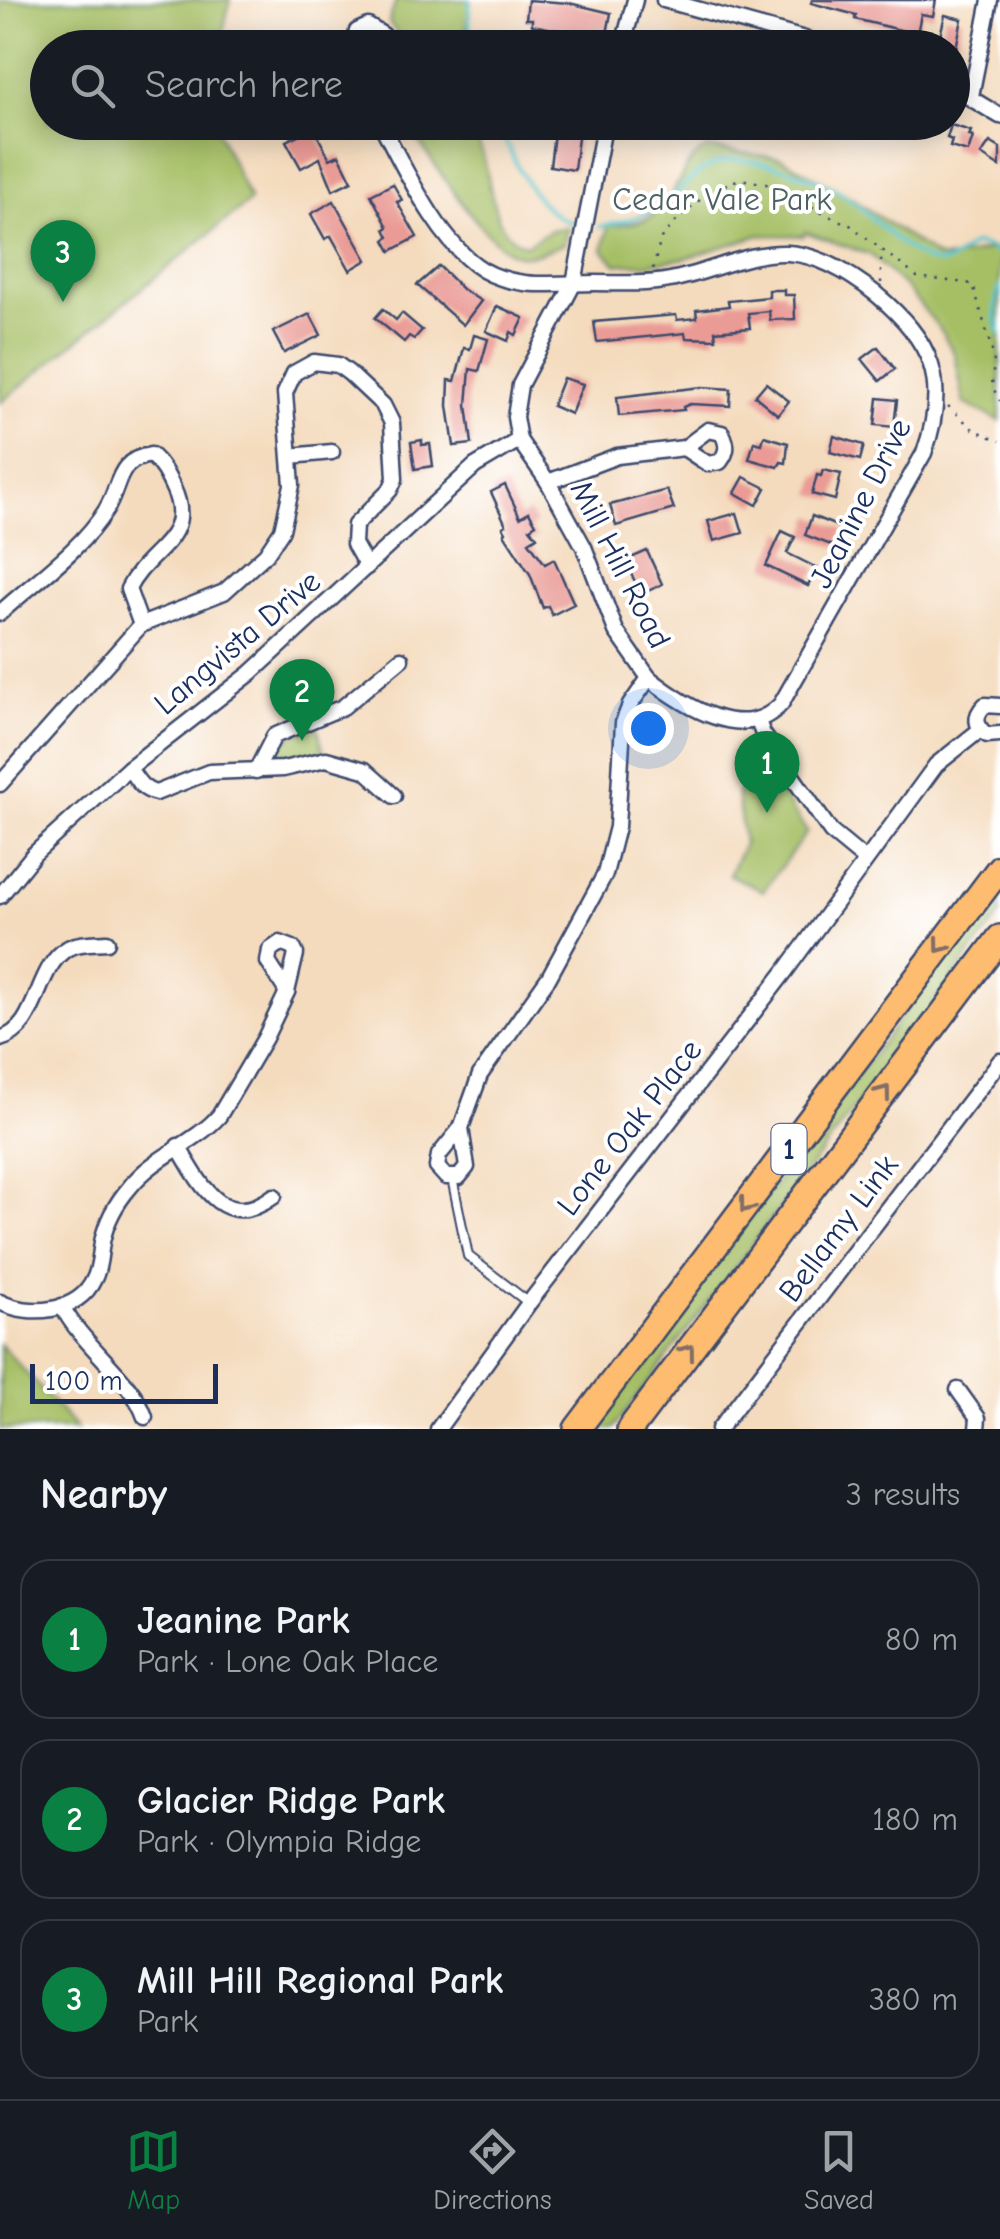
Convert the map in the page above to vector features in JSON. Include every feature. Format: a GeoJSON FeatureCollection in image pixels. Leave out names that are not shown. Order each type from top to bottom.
{"type":"FeatureCollection","features":[{"type":"Feature","properties":{"kind":"highway","name":"1"},"geometry":{"type":"LineString","coordinates":[[577,1429],[1000,868]]}},
{"type":"Feature","properties":{"kind":"highway","name":"1"},"geometry":{"type":"LineString","coordinates":[[630,1429],[1000,938]]}},
{"type":"Feature","properties":{"kind":"highway"},"geometry":{"type":"LineString","coordinates":[[951,1002],[1000,951]]}},
{"type":"Feature","properties":{"kind":"street"},"geometry":{"type":"LineString","coordinates":[[627,30],[635,0]]}},
{"type":"Feature","properties":{"kind":"street"},"geometry":{"type":"LineString","coordinates":[[664,0],[772,30]]}},
{"type":"Feature","properties":{"kind":"street"},"geometry":{"type":"LineString","coordinates":[[990,0],[971,96],[1000,116]]}},
{"type":"Feature","properties":{"kind":"street","name":"Jeanine Drive"},"geometry":{"type":"LineString","coordinates":[[390,140],[426,204],[462,254],[484,270],[510,280],[540,286],[660,282],[784,253],[823,261],[876,294],[902,315],[923,344],[930,360],[935,400],[924,453],[791,690],[771,714],[758,721]]}},
{"type":"Feature","properties":{"kind":"street"},"geometry":{"type":"LineString","coordinates":[[519,440],[514,417],[520,385],[574,283],[602,140]]}},
{"type":"Feature","properties":{"kind":"street"},"geometry":{"type":"LineString","coordinates":[[0,784],[141,625],[224,592],[266,554],[282,530],[290,503],[291,456],[285,392],[302,366],[314,362],[338,366],[373,394],[389,414],[395,479],[390,490],[361,516],[353,535],[357,554],[368,567]]}},
{"type":"Feature","properties":{"kind":"street","name":"Mill Hill Road"},"geometry":{"type":"LineString","coordinates":[[461,1128],[467,1167],[464,1173],[452,1178],[441,1173],[437,1161],[461,1128],[480,1076],[549,977],[605,874],[617,826],[624,723],[630,705],[649,678],[616,631],[584,547],[519,440]]}},
{"type":"Feature","properties":{"kind":"street","name":"Langvista Drive"},"geometry":{"type":"LineString","coordinates":[[0,896],[34,854],[129,768],[251,673],[475,466],[519,440]]}},
{"type":"Feature","properties":{"kind":"street"},"geometry":{"type":"LineString","coordinates":[[548,482],[616,456],[684,448]]}},
{"type":"Feature","properties":{"kind":"street"},"geometry":{"type":"LineString","coordinates":[[291,456],[332,452]]}},
{"type":"Feature","properties":{"kind":"street"},"geometry":{"type":"LineString","coordinates":[[0,613],[106,510],[124,468],[137,457],[151,455],[163,467],[180,504],[180,524],[170,540],[135,574],[128,588],[141,625]]}},
{"type":"Feature","properties":{"kind":"street"},"geometry":{"type":"LineString","coordinates":[[256,770],[274,736],[343,706],[402,658]]}},
{"type":"Feature","properties":{"kind":"street"},"geometry":{"type":"LineString","coordinates":[[649,678],[668,693],[725,720],[758,721],[762,734],[812,809],[830,832],[865,860]]}},
{"type":"Feature","properties":{"kind":"street","name":"Lone Oak Place"},"geometry":{"type":"LineString","coordinates":[[438,1429],[529,1303],[784,972],[936,764],[980,730],[976,721],[985,705],[1000,706]]}},
{"type":"Feature","properties":{"kind":"street"},"geometry":{"type":"LineString","coordinates":[[980,730],[987,735],[1000,734]]}},
{"type":"Feature","properties":{"kind":"street"},"geometry":{"type":"LineString","coordinates":[[129,768],[139,784],[156,792],[209,772],[283,769],[326,758],[364,770],[394,796]]}},
{"type":"Feature","properties":{"kind":"street"},"geometry":{"type":"LineString","coordinates":[[0,1038],[20,1028],[53,960],[72,945],[107,942]]}},
{"type":"Feature","properties":{"kind":"street"},"geometry":{"type":"LineString","coordinates":[[0,1302],[24,1311],[62,1306],[86,1290],[94,1281],[103,1237],[128,1189],[144,1171],[210,1126],[227,1105],[287,992]]}},
{"type":"Feature","properties":{"kind":"street","name":"Bellamy Link"},"geometry":{"type":"LineString","coordinates":[[719,1429],[1000,1061]]}},
{"type":"Feature","properties":{"kind":"street"},"geometry":{"type":"LineString","coordinates":[[178,1146],[203,1188],[224,1205],[251,1208],[274,1196]]}},
{"type":"Feature","properties":{"kind":"street"},"geometry":{"type":"LineString","coordinates":[[62,1306],[76,1330],[140,1400],[145,1417]]}},
{"type":"Feature","properties":{"kind":"street"},"geometry":{"type":"LineString","coordinates":[[958,1390],[978,1418],[978,1429]]}},
{"type":"Feature","properties":{"kind":"lane"},"geometry":{"type":"LineString","coordinates":[[452,1178],[468,1256],[529,1303]]}},
{"type":"Feature","properties":{"kind":"path"},"geometry":{"type":"LineString","coordinates":[[876,294],[881,283],[882,249]]}},
{"type":"Feature","properties":{"kind":"path"},"geometry":{"type":"LineString","coordinates":[[935,400],[950,407],[973,429],[1000,440]]}},
{"type":"Feature","properties":{"kind":"green space"},"geometry":{"type":"Polygon","coordinates":[[[0,0],[230,0],[224,30],[30,30],[30,140],[222,140],[250,201],[0,403],[0,0]]]}},
{"type":"Feature","properties":{"kind":"green space"},"geometry":{"type":"Polygon","coordinates":[[[396,0],[471,0],[467,30],[395,30],[389,22],[396,0]]]}},
{"type":"Feature","properties":{"kind":"green space","name":"Cedar Vale Park"},"geometry":{"type":"Polygon","coordinates":[[[418,140],[476,140],[494,206],[510,236],[526,245],[551,230],[568,227],[564,244],[529,255],[505,249],[474,218],[418,140]]]}},
{"type":"Feature","properties":{"kind":"green space","name":"Cedar Vale Park"},"geometry":{"type":"Polygon","coordinates":[[[707,148],[781,158],[852,198],[938,258],[1000,249],[1000,421],[964,403],[955,355],[940,329],[906,288],[871,255],[805,232],[804,236],[760,235],[686,258],[616,264],[603,250],[608,226],[643,221],[657,213],[689,163],[707,148]]]}},
{"type":"Feature","properties":{"kind":"green space"},"geometry":{"type":"Polygon","coordinates":[[[317,725],[324,753],[287,761],[279,757],[277,750],[294,734],[317,725]]]}},
{"type":"Feature","properties":{"kind":"green space"},"geometry":{"type":"Polygon","coordinates":[[[759,760],[807,832],[763,891],[729,875],[744,844],[737,794],[759,760]]]}},
{"type":"Feature","properties":{"kind":"green space"},"geometry":{"type":"Polygon","coordinates":[[[1000,886],[1000,915],[613,1429],[590,1429],[1000,886]]]}},
{"type":"Feature","properties":{"kind":"green space"},"geometry":{"type":"Polygon","coordinates":[[[0,1344],[77,1429],[0,1429],[0,1344]]]}},
{"type":"Feature","properties":{"kind":"building"},"geometry":{"type":"Polygon","coordinates":[[[528,0],[569,3],[611,13],[608,30],[558,30],[532,25],[532,19],[526,19],[528,0]]]}},
{"type":"Feature","properties":{"kind":"building"},"geometry":{"type":"Polygon","coordinates":[[[936,0],[933,16],[921,14],[918,30],[855,19],[856,15],[811,3],[936,0]]]}},
{"type":"Feature","properties":{"kind":"building"},"geometry":{"type":"Polygon","coordinates":[[[945,15],[962,19],[960,30],[941,30],[945,15]]]}},
{"type":"Feature","properties":{"kind":"building"},"geometry":{"type":"Polygon","coordinates":[[[973,137],[968,152],[950,147],[952,140],[973,137]]]}},
{"type":"Feature","properties":{"kind":"building"},"geometry":{"type":"Polygon","coordinates":[[[320,140],[330,159],[339,155],[352,181],[333,190],[320,158],[301,168],[286,141],[320,140]]]}},
{"type":"Feature","properties":{"kind":"building"},"geometry":{"type":"Polygon","coordinates":[[[553,140],[578,140],[574,170],[550,166],[553,140]]]}},
{"type":"Feature","properties":{"kind":"building"},"geometry":{"type":"Polygon","coordinates":[[[990,142],[1000,148],[1000,167],[981,155],[990,142]]]}},
{"type":"Feature","properties":{"kind":"building"},"geometry":{"type":"Polygon","coordinates":[[[393,184],[402,200],[397,202],[417,237],[391,251],[385,240],[389,237],[385,229],[388,227],[371,195],[393,184]]]}},
{"type":"Feature","properties":{"kind":"building"},"geometry":{"type":"Polygon","coordinates":[[[334,201],[367,260],[350,270],[331,236],[325,239],[311,214],[334,201]]]}},
{"type":"Feature","properties":{"kind":"building"},"geometry":{"type":"Polygon","coordinates":[[[439,266],[481,301],[463,325],[417,285],[439,266]]]}},
{"type":"Feature","properties":{"kind":"building"},"geometry":{"type":"Polygon","coordinates":[[[769,290],[794,295],[795,319],[770,320],[769,311],[748,313],[750,328],[715,331],[716,339],[686,338],[685,333],[597,342],[594,322],[676,315],[677,320],[697,318],[696,310],[729,306],[728,301],[769,297],[769,290]]]}},
{"type":"Feature","properties":{"kind":"building"},"geometry":{"type":"Polygon","coordinates":[[[497,306],[524,318],[516,335],[511,332],[508,341],[486,331],[497,306]]]}},
{"type":"Feature","properties":{"kind":"building"},"geometry":{"type":"Polygon","coordinates":[[[383,309],[396,320],[402,313],[422,330],[414,339],[409,336],[404,342],[375,318],[383,309]]]}},
{"type":"Feature","properties":{"kind":"building"},"geometry":{"type":"Polygon","coordinates":[[[310,314],[321,335],[284,353],[273,332],[310,314]]]}},
{"type":"Feature","properties":{"kind":"building"},"geometry":{"type":"Polygon","coordinates":[[[474,335],[488,339],[479,371],[470,369],[467,405],[472,444],[454,446],[449,380],[455,381],[464,348],[470,349],[474,335]]]}},
{"type":"Feature","properties":{"kind":"building"},"geometry":{"type":"Polygon","coordinates":[[[878,347],[895,369],[880,381],[862,359],[878,347]]]}},
{"type":"Feature","properties":{"kind":"building"},"geometry":{"type":"Polygon","coordinates":[[[563,378],[583,384],[571,414],[552,406],[563,378]]]}},
{"type":"Feature","properties":{"kind":"building"},"geometry":{"type":"Polygon","coordinates":[[[766,383],[789,401],[778,415],[755,396],[766,383]]]}},
{"type":"Feature","properties":{"kind":"building"},"geometry":{"type":"Polygon","coordinates":[[[702,387],[731,389],[730,406],[690,404],[684,410],[619,416],[617,397],[702,387]]]}},
{"type":"Feature","properties":{"kind":"building"},"geometry":{"type":"Polygon","coordinates":[[[878,398],[897,400],[894,427],[875,425],[878,398]]]}},
{"type":"Feature","properties":{"kind":"building"},"geometry":{"type":"Polygon","coordinates":[[[764,436],[788,443],[786,463],[781,462],[778,467],[749,459],[754,442],[762,444],[764,436]]]}},
{"type":"Feature","properties":{"kind":"building"},"geometry":{"type":"Polygon","coordinates":[[[834,436],[864,445],[860,460],[830,452],[834,436]]]}},
{"type":"Feature","properties":{"kind":"building"},"geometry":{"type":"Polygon","coordinates":[[[422,440],[422,445],[430,444],[433,466],[415,469],[411,442],[422,440]]]}},
{"type":"Feature","properties":{"kind":"building"},"geometry":{"type":"Polygon","coordinates":[[[823,470],[841,474],[835,500],[812,494],[817,475],[821,476],[823,470]]]}},
{"type":"Feature","properties":{"kind":"building"},"geometry":{"type":"Polygon","coordinates":[[[744,477],[766,488],[757,505],[735,493],[744,477]]]}},
{"type":"Feature","properties":{"kind":"building"},"geometry":{"type":"Polygon","coordinates":[[[505,485],[520,517],[529,512],[536,524],[530,528],[537,537],[529,542],[545,564],[554,559],[574,604],[552,615],[548,606],[543,608],[530,574],[504,534],[506,525],[491,492],[505,485]]]}},
{"type":"Feature","properties":{"kind":"building"},"geometry":{"type":"Polygon","coordinates":[[[667,490],[674,509],[616,526],[610,505],[667,490]]]}},
{"type":"Feature","properties":{"kind":"building"},"geometry":{"type":"Polygon","coordinates":[[[737,513],[743,533],[714,541],[708,521],[737,513]]]}},
{"type":"Feature","properties":{"kind":"building"},"geometry":{"type":"Polygon","coordinates":[[[812,516],[844,529],[836,547],[805,535],[812,516]]]}},
{"type":"Feature","properties":{"kind":"building"},"geometry":{"type":"Polygon","coordinates":[[[782,531],[795,537],[787,553],[817,568],[808,586],[766,566],[782,531]]]}},
{"type":"Feature","properties":{"kind":"building"},"geometry":{"type":"Polygon","coordinates":[[[647,551],[662,584],[642,594],[624,561],[647,551]]]}},
{"type":"Feature","properties":{"kind":"waterway"},"geometry":{"type":"LineString","coordinates":[[469,0],[470,30]]}},
{"type":"Feature","properties":{"kind":"waterway"},"geometry":{"type":"LineString","coordinates":[[505,140],[536,196],[547,208],[574,223]]}},
{"type":"Feature","properties":{"kind":"waterway"},"geometry":{"type":"LineString","coordinates":[[600,227],[658,208],[696,175],[714,164],[735,160],[763,163],[826,184],[850,199],[908,249],[933,262],[949,262],[976,244],[1000,256]]}},
{"type":"Feature","properties":{"kind":"waterway"},"geometry":{"type":"LineString","coordinates":[[1000,287],[995,310],[1000,333]]}},
{"type":"Feature","properties":{"kind":"place","name":"Mill Hill Regional Park"},"geometry":{"type":"Point","coordinates":[63,302]}},
{"type":"Feature","properties":{"kind":"place","name":"Glacier Ridge Park"},"geometry":{"type":"Point","coordinates":[302,741]}},
{"type":"Feature","properties":{"kind":"place","name":"Jeanine Park"},"geometry":{"type":"Point","coordinates":[767,813]}}]}
